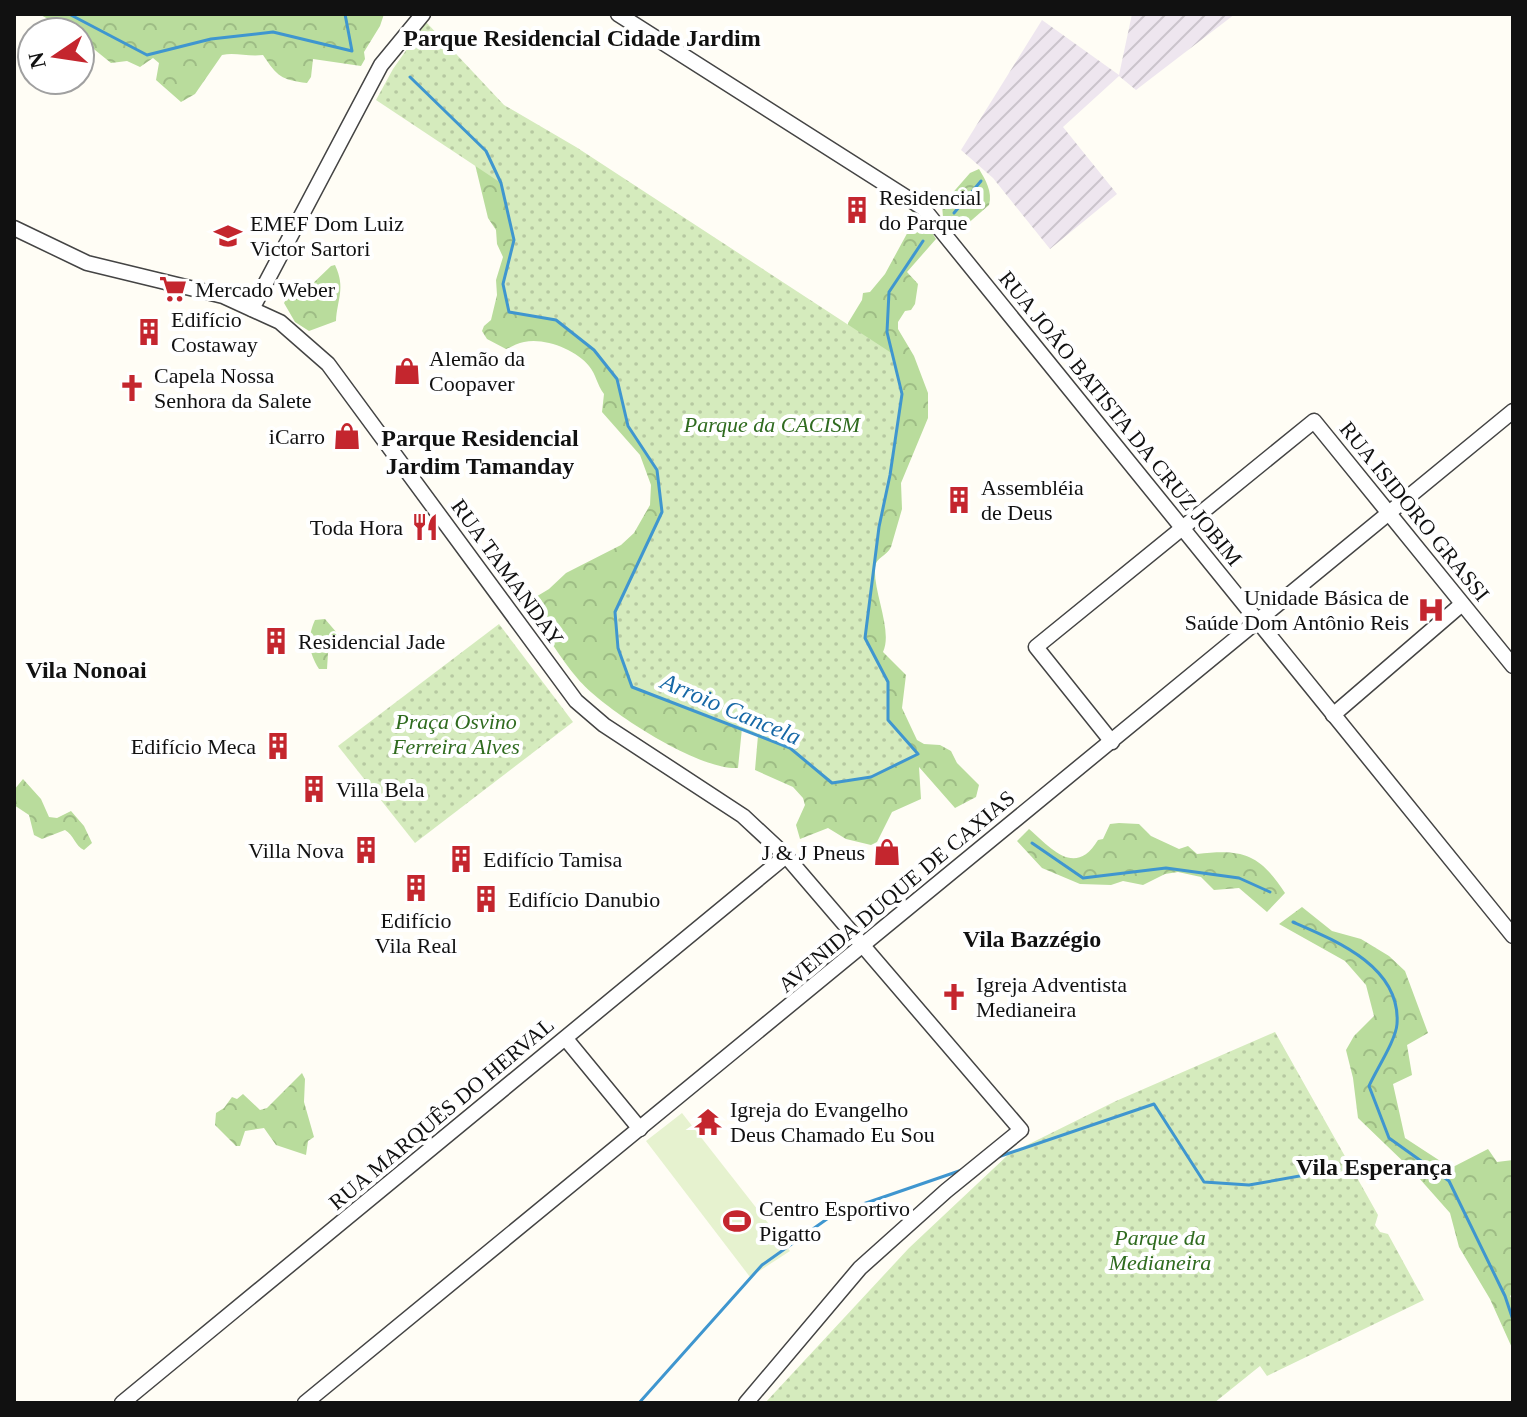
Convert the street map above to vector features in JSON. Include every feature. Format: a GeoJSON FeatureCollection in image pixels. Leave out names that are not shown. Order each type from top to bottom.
{"type":"FeatureCollection","features":[{"type":"Feature","properties":{"kind":"street"},"geometry":{"type":"LineString","coordinates":[[252,309],[381,65],[423,14]]}},
{"type":"Feature","properties":{"kind":"street","name":"RUA JOÃO BATISTA DA CRUZ JOBIM"},"geometry":{"type":"LineString","coordinates":[[618,14],[923,208],[1513,936]]}},
{"type":"Feature","properties":{"kind":"street","name":"RUA TAMANDAY"},"geometry":{"type":"LineString","coordinates":[[14,228],[87,263],[223,296],[280,322],[328,364],[576,701],[604,725],[743,816],[786,856],[1021,1130],[946,1191],[860,1268],[746,1403]]}},
{"type":"Feature","properties":{"kind":"street","name":"AVENIDA DUQUE DE CAXIAS"},"geometry":{"type":"LineString","coordinates":[[305,1403],[1513,411]]}},
{"type":"Feature","properties":{"kind":"street","name":"RUA ISIDORO GRASSI"},"geometry":{"type":"LineString","coordinates":[[1182,528],[1314,421],[1513,666]]}},
{"type":"Feature","properties":{"kind":"street"},"geometry":{"type":"LineString","coordinates":[[1112,742],[1036,647],[1182,528]]}},
{"type":"Feature","properties":{"kind":"street"},"geometry":{"type":"LineString","coordinates":[[1333,715],[1462,604]]}},
{"type":"Feature","properties":{"kind":"street","name":"RUA MARQUÊS DO HERVAL"},"geometry":{"type":"LineString","coordinates":[[122,1403],[786,856]]}},
{"type":"Feature","properties":{"kind":"street"},"geometry":{"type":"LineString","coordinates":[[566,1039],[640,1129]]}},
{"type":"Feature","properties":{"kind":"shaded area"},"geometry":{"type":"Polygon","coordinates":[[[1132,14],[1235,14],[1136,90],[1119,76],[1063,127],[1117,194],[1050,249],[993,178],[961,150],[1042,20],[1119,75],[1132,14]]]}},
{"type":"Feature","properties":{"kind":"green space"},"geometry":{"type":"Polygon","coordinates":[[[39,14],[384,14],[364,52],[365,59],[361,66],[313,59],[311,77],[307,83],[280,76],[263,55],[222,55],[195,94],[181,102],[156,80],[159,63],[153,58],[140,67],[127,61],[111,63],[96,51],[96,16],[39,14]]]}},
{"type":"Feature","properties":{"kind":"green space","name":"Parque da CACISM"},"geometry":{"type":"Polygon","coordinates":[[[426,22],[504,105],[576,147],[893,354],[902,394],[879,527],[865,638],[888,682],[888,720],[918,754],[871,777],[832,783],[790,748],[632,687],[618,648],[615,612],[662,512],[657,470],[628,426],[617,379],[595,350],[556,320],[509,312],[503,284],[514,240],[501,183],[376,100],[393,69],[426,22]]]}},
{"type":"Feature","properties":{"kind":"green space"},"geometry":{"type":"Polygon","coordinates":[[[414,45],[630,359],[744,708],[738,768],[700,760],[653,736],[608,706],[571,671],[529,608],[534,598],[566,573],[621,545],[634,533],[650,505],[651,485],[640,455],[602,412],[604,394],[584,360],[560,346],[541,341],[524,342],[506,349],[487,339],[482,331],[491,320],[497,295],[496,280],[503,257],[497,244],[496,230],[488,218],[473,156],[414,45]]]}},
{"type":"Feature","properties":{"kind":"green space"},"geometry":{"type":"Polygon","coordinates":[[[979,169],[989,191],[989,205],[965,226],[955,229],[943,217],[942,205],[970,173],[979,169]]]}},
{"type":"Feature","properties":{"kind":"green space"},"geometry":{"type":"Polygon","coordinates":[[[912,208],[918,211],[936,239],[907,272],[918,284],[915,304],[911,310],[905,311],[898,322],[898,329],[914,356],[928,393],[928,418],[901,483],[902,509],[891,547],[875,567],[886,633],[883,652],[906,675],[902,708],[917,740],[951,751],[957,763],[979,785],[976,797],[955,808],[919,767],[921,799],[892,812],[877,842],[871,845],[846,839],[828,828],[800,839],[796,825],[805,805],[803,798],[793,787],[755,770],[759,724],[847,350],[848,323],[863,293],[870,292],[885,274],[910,228],[912,208]]]}},
{"type":"Feature","properties":{"kind":"green space"},"geometry":{"type":"Polygon","coordinates":[[[335,265],[340,287],[336,321],[309,331],[295,322],[284,303],[292,289],[306,290],[335,265]]]}},
{"type":"Feature","properties":{"kind":"green space"},"geometry":{"type":"Polygon","coordinates":[[[325,619],[343,640],[328,653],[327,669],[319,669],[310,639],[315,620],[325,619]]]}},
{"type":"Feature","properties":{"kind":"green space","name":"Praça Osvino Ferreira Alves"},"geometry":{"type":"Polygon","coordinates":[[[499,624],[573,722],[415,843],[338,746],[499,624]]]}},
{"type":"Feature","properties":{"kind":"green space"},"geometry":{"type":"Polygon","coordinates":[[[23,779],[41,799],[49,817],[57,818],[71,811],[84,826],[92,843],[84,850],[65,830],[42,839],[34,835],[29,815],[14,805],[14,790],[23,779]]]}},
{"type":"Feature","properties":{"kind":"green space"},"geometry":{"type":"Polygon","coordinates":[[[1110,824],[1139,824],[1151,836],[1179,849],[1188,846],[1197,854],[1226,852],[1248,857],[1267,869],[1285,893],[1267,912],[1239,888],[1214,890],[1201,877],[1178,872],[1165,874],[1143,885],[1123,881],[1111,885],[1080,884],[1042,868],[1017,841],[1029,829],[1063,856],[1081,857],[1103,839],[1110,824]]]}},
{"type":"Feature","properties":{"kind":"green space"},"geometry":{"type":"Polygon","coordinates":[[[1302,907],[1332,931],[1361,939],[1389,956],[1405,971],[1428,1033],[1407,1045],[1412,1075],[1393,1084],[1405,1138],[1451,1168],[1488,1149],[1497,1162],[1513,1160],[1513,1293],[1510,1296],[1513,1301],[1513,1350],[1490,1299],[1459,1247],[1450,1213],[1411,1169],[1358,1118],[1346,1050],[1354,1036],[1374,1016],[1366,985],[1345,961],[1279,924],[1302,907]]]}},
{"type":"Feature","properties":{"kind":"green space","name":"Parque da Medianeira"},"geometry":{"type":"Polygon","coordinates":[[[1275,1032],[1378,1215],[1375,1225],[1380,1232],[1388,1234],[1424,1300],[1267,1376],[1260,1366],[1214,1403],[765,1403],[909,1248],[1009,1154],[1116,1101],[1275,1032]]]}},
{"type":"Feature","properties":{"kind":"green space"},"geometry":{"type":"Polygon","coordinates":[[[302,1073],[305,1079],[304,1102],[314,1137],[308,1141],[306,1155],[276,1145],[264,1128],[245,1131],[240,1146],[236,1146],[215,1125],[216,1113],[232,1097],[237,1099],[243,1094],[260,1110],[267,1108],[302,1073]]]}},
{"type":"Feature","properties":{"kind":"green space","name":"Centro Esportivo Pigatto"},"geometry":{"type":"Polygon","coordinates":[[[682,1113],[790,1251],[750,1277],[646,1141],[682,1113]]]}},
{"type":"Feature","properties":{"kind":"waterway","name":"Arroio Cancela"},"geometry":{"type":"LineString","coordinates":[[69,14],[147,55],[211,39],[273,32],[352,51],[345,14]]}},
{"type":"Feature","properties":{"kind":"waterway","name":"Arroio Cancela"},"geometry":{"type":"LineString","coordinates":[[410,77],[486,151],[501,183],[514,240],[503,284],[509,312],[556,320],[594,350],[617,379],[628,426],[657,470],[662,512],[615,612],[618,648],[632,687],[790,748],[832,783],[871,777],[918,754],[888,720],[888,682],[865,638],[879,527],[902,394],[887,332],[889,292],[923,241]]}},
{"type":"Feature","properties":{"kind":"waterway"},"geometry":{"type":"LineString","coordinates":[[954,213],[981,181]]}},
{"type":"Feature","properties":{"kind":"waterway","name":"Arroio Cancela"},"geometry":{"type":"LineString","coordinates":[[1032,843],[1083,878],[1166,868],[1239,878],[1270,892]]}},
{"type":"Feature","properties":{"kind":"waterway","name":"Arroio Cancela"},"geometry":{"type":"LineString","coordinates":[[1293,922],[1363,959],[1389,987],[1395,1004],[1396,1031],[1369,1086],[1389,1138],[1449,1181],[1505,1296],[1513,1320]]}},
{"type":"Feature","properties":{"kind":"waterway"},"geometry":{"type":"LineString","coordinates":[[995,1158],[1154,1104],[1204,1182],[1249,1185],[1339,1169]]}},
{"type":"Feature","properties":{"kind":"waterway"},"geometry":{"type":"LineString","coordinates":[[639,1403],[762,1265],[834,1214],[962,1170]]}},
{"type":"Feature","properties":{"kind":"place","name":"Residencial do Parque"},"geometry":{"type":"Point","coordinates":[857,210]}},
{"type":"Feature","properties":{"kind":"place","name":"EMEF Dom Luiz Victor Sartori"},"geometry":{"type":"Point","coordinates":[228,236]}},
{"type":"Feature","properties":{"kind":"place","name":"Mercado Weber"},"geometry":{"type":"Point","coordinates":[173,289]}},
{"type":"Feature","properties":{"kind":"place","name":"Edifício Costaway"},"geometry":{"type":"Point","coordinates":[149,332]}},
{"type":"Feature","properties":{"kind":"place","name":"Alemão da Coopaver"},"geometry":{"type":"Point","coordinates":[407,371]}},
{"type":"Feature","properties":{"kind":"place","name":"Capela Nossa Senhora da Salete"},"geometry":{"type":"Point","coordinates":[132,388]}},
{"type":"Feature","properties":{"kind":"place","name":"iCarro"},"geometry":{"type":"Point","coordinates":[347,436]}},
{"type":"Feature","properties":{"kind":"place","name":"Assembléia de Deus"},"geometry":{"type":"Point","coordinates":[959,500]}},
{"type":"Feature","properties":{"kind":"place","name":"Toda Hora"},"geometry":{"type":"Point","coordinates":[425,527]}},
{"type":"Feature","properties":{"kind":"place","name":"Unidade Básica de Saúde Dom Antônio Reis"},"geometry":{"type":"Point","coordinates":[1431,610]}},
{"type":"Feature","properties":{"kind":"place","name":"Residencial Jade"},"geometry":{"type":"Point","coordinates":[276,641]}},
{"type":"Feature","properties":{"kind":"place","name":"Edifício Meca"},"geometry":{"type":"Point","coordinates":[278,746]}},
{"type":"Feature","properties":{"kind":"place","name":"Villa Bela"},"geometry":{"type":"Point","coordinates":[314,789]}},
{"type":"Feature","properties":{"kind":"place","name":"Villa Nova"},"geometry":{"type":"Point","coordinates":[366,850]}},
{"type":"Feature","properties":{"kind":"place","name":"J & J Pneus"},"geometry":{"type":"Point","coordinates":[887,852]}},
{"type":"Feature","properties":{"kind":"place","name":"Edifício Tamisa"},"geometry":{"type":"Point","coordinates":[461,859]}},
{"type":"Feature","properties":{"kind":"place","name":"Edifício Vila Real"},"geometry":{"type":"Point","coordinates":[416,888]}},
{"type":"Feature","properties":{"kind":"place","name":"Edifício Danubio"},"geometry":{"type":"Point","coordinates":[486,899]}},
{"type":"Feature","properties":{"kind":"place","name":"Igreja Adventista Medianeira"},"geometry":{"type":"Point","coordinates":[954,997]}},
{"type":"Feature","properties":{"kind":"place","name":"Igreja do Evangelho Deus Chamado Eu Sou"},"geometry":{"type":"Point","coordinates":[708,1122]}},
{"type":"Feature","properties":{"kind":"place","name":"Centro Esportivo Pigatto"},"geometry":{"type":"Point","coordinates":[737,1221]}},
{"type":"Feature","properties":{"kind":"district","name":"Parque Residencial Cidade Jardim"},"geometry":{"type":"Point","coordinates":[582,38]}},
{"type":"Feature","properties":{"kind":"district","name":"Parque Residencial Jardim Tamanday"},"geometry":{"type":"Point","coordinates":[480,452]}},
{"type":"Feature","properties":{"kind":"district","name":"Vila Nonoai"},"geometry":{"type":"Point","coordinates":[86,670]}},
{"type":"Feature","properties":{"kind":"district","name":"Vila Bazzégio"},"geometry":{"type":"Point","coordinates":[1032,939]}},
{"type":"Feature","properties":{"kind":"district","name":"Vila Esperança"},"geometry":{"type":"Point","coordinates":[1374,1167]}}]}
